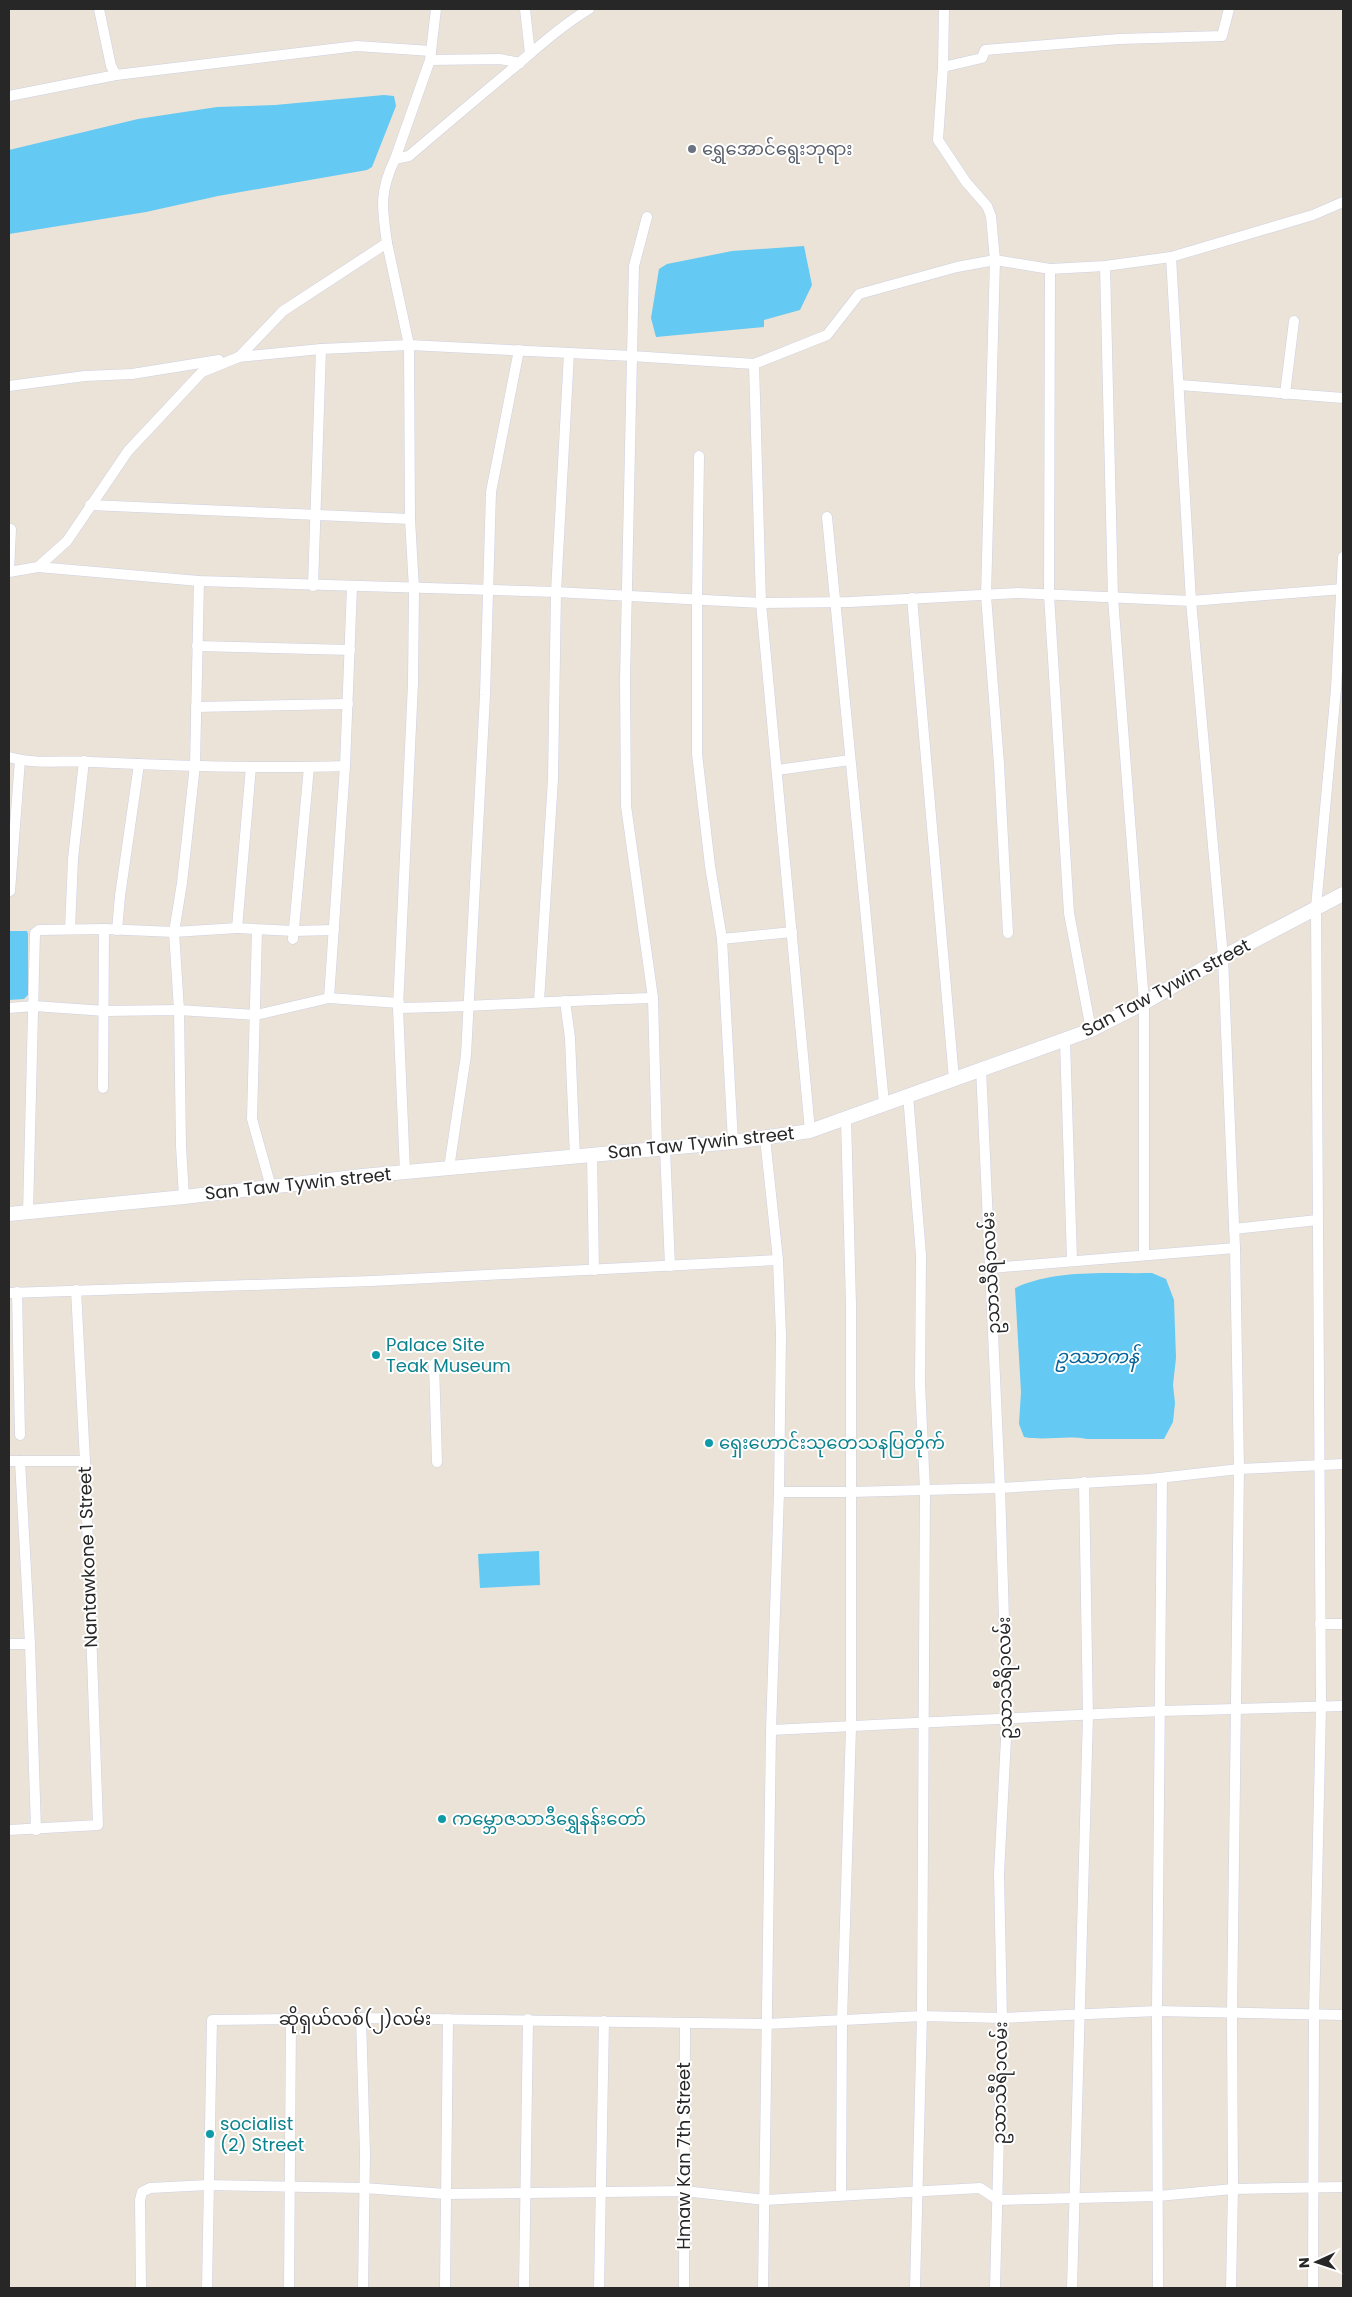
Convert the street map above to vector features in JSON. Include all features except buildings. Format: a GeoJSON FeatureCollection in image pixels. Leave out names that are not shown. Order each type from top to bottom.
{"type":"FeatureCollection","features":[{"type":"Feature","properties":{"kind":"street"},"geometry":{"type":"LineString","coordinates":[[99,9],[111,66],[116,75]]}},
{"type":"Feature","properties":{"kind":"street"},"geometry":{"type":"LineString","coordinates":[[405,1172],[398,1005],[413,683],[414,589],[410,519],[409,345],[387,243],[382,206],[385,179],[394,159],[430,56],[436,9]]}},
{"type":"Feature","properties":{"kind":"street"},"geometry":{"type":"LineString","coordinates":[[525,9],[530,54]]}},
{"type":"Feature","properties":{"kind":"street"},"geometry":{"type":"LineString","coordinates":[[568,9],[570,21]]}},
{"type":"Feature","properties":{"kind":"street"},"geometry":{"type":"LineString","coordinates":[[394,159],[409,156],[570,21],[590,9]]}},
{"type":"Feature","properties":{"kind":"street"},"geometry":{"type":"LineString","coordinates":[[944,9],[943,66],[938,140],[966,182],[987,206],[991,216],[995,260],[986,596],[999,764],[1008,933]]}},
{"type":"Feature","properties":{"kind":"street"},"geometry":{"type":"LineString","coordinates":[[943,66],[982,58],[985,50],[1119,39],[1222,36],[1229,9]]}},
{"type":"Feature","properties":{"kind":"street"},"geometry":{"type":"LineString","coordinates":[[9,96],[116,75],[357,46],[430,56],[500,59],[520,63]]}},
{"type":"Feature","properties":{"kind":"street"},"geometry":{"type":"LineString","coordinates":[[9,386],[85,376],[132,374],[239,357],[409,345],[754,364],[827,335],[859,294],[957,267],[995,260],[1050,269],[1105,266],[1171,257],[1313,215],[1343,202]]}},
{"type":"Feature","properties":{"kind":"street"},"geometry":{"type":"LineString","coordinates":[[647,217],[634,266],[627,595],[626,806],[653,998],[661,1150],[670,1266]]}},
{"type":"Feature","properties":{"kind":"street"},"geometry":{"type":"LineString","coordinates":[[38,567],[67,541],[128,451],[199,374],[239,357],[282,311],[387,243]]}},
{"type":"Feature","properties":{"kind":"street"},"geometry":{"type":"LineString","coordinates":[[1171,257],[1180,385],[1191,601],[1223,958],[1235,1248],[1239,1469],[1232,2014],[1233,2189],[1231,2288]]}},
{"type":"Feature","properties":{"kind":"street"},"geometry":{"type":"LineString","coordinates":[[1105,266],[1113,598],[1144,1003],[1144,1255]]}},
{"type":"Feature","properties":{"kind":"street"},"geometry":{"type":"LineString","coordinates":[[1050,269],[1049,595],[1069,914],[1092,1030]]}},
{"type":"Feature","properties":{"kind":"street"},"geometry":{"type":"LineString","coordinates":[[1285,394],[1294,321]]}},
{"type":"Feature","properties":{"kind":"street"},"geometry":{"type":"LineString","coordinates":[[313,586],[321,350]]}},
{"type":"Feature","properties":{"kind":"street"},"geometry":{"type":"LineString","coordinates":[[448,1168],[466,1055],[467,1007],[486,695],[491,492],[519,350]]}},
{"type":"Feature","properties":{"kind":"street"},"geometry":{"type":"LineString","coordinates":[[539,1002],[553,779],[556,592],[569,353]]}},
{"type":"Feature","properties":{"kind":"street"},"geometry":{"type":"LineString","coordinates":[[754,364],[761,602],[810,1130]]}},
{"type":"Feature","properties":{"kind":"street"},"geometry":{"type":"LineString","coordinates":[[1180,385],[1343,398]]}},
{"type":"Feature","properties":{"kind":"street"},"geometry":{"type":"LineString","coordinates":[[699,456],[697,754],[722,939],[734,1142]]}},
{"type":"Feature","properties":{"kind":"street"},"geometry":{"type":"LineString","coordinates":[[90,505],[410,519]]}},
{"type":"Feature","properties":{"kind":"street"},"geometry":{"type":"LineString","coordinates":[[827,517],[884,1103]]}},
{"type":"Feature","properties":{"kind":"street"},"geometry":{"type":"LineString","coordinates":[[11,529],[9,572],[38,567],[198,581],[556,592],[761,602],[986,596],[1018,593],[1191,601],[1343,590]]}},
{"type":"Feature","properties":{"kind":"street"},"geometry":{"type":"LineString","coordinates":[[1313,2288],[1315,2187],[1314,2015],[1321,1707],[1316,907],[1336,689],[1343,590],[1343,557]]}},
{"type":"Feature","properties":{"kind":"street"},"geometry":{"type":"LineString","coordinates":[[184,1197],[180,1146],[180,1010],[174,932],[182,883],[195,765],[198,581]]}},
{"type":"Feature","properties":{"kind":"street"},"geometry":{"type":"LineString","coordinates":[[329,998],[348,704],[352,587]]}},
{"type":"Feature","properties":{"kind":"street"},"geometry":{"type":"LineString","coordinates":[[912,598],[954,1079]]}},
{"type":"Feature","properties":{"kind":"street"},"geometry":{"type":"LineString","coordinates":[[198,646],[350,650]]}},
{"type":"Feature","properties":{"kind":"street"},"geometry":{"type":"LineString","coordinates":[[196,708],[348,704]]}},
{"type":"Feature","properties":{"kind":"street"},"geometry":{"type":"LineString","coordinates":[[9,757],[37,762],[84,761],[251,767],[344,766]]}},
{"type":"Feature","properties":{"kind":"street"},"geometry":{"type":"LineString","coordinates":[[10,891],[20,760]]}},
{"type":"Feature","properties":{"kind":"street"},"geometry":{"type":"LineString","coordinates":[[777,770],[850,760]]}},
{"type":"Feature","properties":{"kind":"street"},"geometry":{"type":"LineString","coordinates":[[70,929],[73,859],[84,761]]}},
{"type":"Feature","properties":{"kind":"street"},"geometry":{"type":"LineString","coordinates":[[117,930],[139,764]]}},
{"type":"Feature","properties":{"kind":"street"},"geometry":{"type":"LineString","coordinates":[[237,928],[251,767]]}},
{"type":"Feature","properties":{"kind":"street"},"geometry":{"type":"LineString","coordinates":[[294,935],[309,767]]}},
{"type":"Feature","properties":{"kind":"street","name":"San Taw Tywin street"},"geometry":{"type":"LineString","coordinates":[[9,1214],[184,1197],[405,1172],[661,1150],[765,1138],[810,1130],[1092,1030],[1343,894]]}},
{"type":"Feature","properties":{"kind":"street"},"geometry":{"type":"LineString","coordinates":[[28,1213],[35,933],[39,930],[70,929],[174,932],[237,928],[294,935],[334,930]]}},
{"type":"Feature","properties":{"kind":"street"},"geometry":{"type":"LineString","coordinates":[[103,1088],[105,1011],[104,929]]}},
{"type":"Feature","properties":{"kind":"street"},"geometry":{"type":"LineString","coordinates":[[257,930],[252,1119],[270,1187]]}},
{"type":"Feature","properties":{"kind":"street"},"geometry":{"type":"LineString","coordinates":[[722,939],[792,932]]}},
{"type":"Feature","properties":{"kind":"street"},"geometry":{"type":"LineString","coordinates":[[9,1008],[34,1006],[105,1011],[180,1010],[256,1015],[329,998],[398,1005],[467,1007],[539,1002],[653,998]]}},
{"type":"Feature","properties":{"kind":"street"},"geometry":{"type":"LineString","coordinates":[[565,1001],[570,1038],[574,1158]]}},
{"type":"Feature","properties":{"kind":"street"},"geometry":{"type":"LineString","coordinates":[[1065,1041],[1072,1260]]}},
{"type":"Feature","properties":{"kind":"street","name":"ဥသာသီရိ၁လမ်း"},"geometry":{"type":"LineString","coordinates":[[981,1068],[1000,1488],[1007,1719],[999,1874],[1002,2018],[995,2288]]}},
{"type":"Feature","properties":{"kind":"street"},"geometry":{"type":"LineString","coordinates":[[908,1095],[921,1256],[920,1385],[925,1489],[922,1723],[922,2016],[915,2288]]}},
{"type":"Feature","properties":{"kind":"street"},"geometry":{"type":"LineString","coordinates":[[841,2195],[842,2021],[851,1727],[852,1304],[846,1118]]}},
{"type":"Feature","properties":{"kind":"street"},"geometry":{"type":"LineString","coordinates":[[763,2288],[766,2200],[770,1730],[779,1492],[781,1334],[778,1260],[765,1138]]}},
{"type":"Feature","properties":{"kind":"street"},"geometry":{"type":"LineString","coordinates":[[592,1156],[594,1270]]}},
{"type":"Feature","properties":{"kind":"street"},"geometry":{"type":"LineString","coordinates":[[1234,1229],[1318,1220]]}},
{"type":"Feature","properties":{"kind":"street"},"geometry":{"type":"LineString","coordinates":[[991,1268],[1235,1248]]}},
{"type":"Feature","properties":{"kind":"street"},"geometry":{"type":"LineString","coordinates":[[20,1435],[13,1293],[372,1281],[778,1260]]}},
{"type":"Feature","properties":{"kind":"street","name":"Nantawkone 1 Street"},"geometry":{"type":"LineString","coordinates":[[36,1830],[98,1825],[85,1461],[76,1290]]}},
{"type":"Feature","properties":{"kind":"street"},"geometry":{"type":"LineString","coordinates":[[434,1364],[437,1462]]}},
{"type":"Feature","properties":{"kind":"street"},"geometry":{"type":"LineString","coordinates":[[9,1461],[85,1461]]}},
{"type":"Feature","properties":{"kind":"street"},"geometry":{"type":"LineString","coordinates":[[9,1830],[36,1830],[30,1644],[20,1461]]}},
{"type":"Feature","properties":{"kind":"street"},"geometry":{"type":"LineString","coordinates":[[779,1492],[1000,1488],[1162,1478],[1239,1469],[1343,1464]]}},
{"type":"Feature","properties":{"kind":"street"},"geometry":{"type":"LineString","coordinates":[[1158,2288],[1162,1478]]}},
{"type":"Feature","properties":{"kind":"street"},"geometry":{"type":"LineString","coordinates":[[1072,2288],[1088,1715],[1084,1482]]}},
{"type":"Feature","properties":{"kind":"street"},"geometry":{"type":"LineString","coordinates":[[1320,1624],[1343,1624]]}},
{"type":"Feature","properties":{"kind":"street"},"geometry":{"type":"LineString","coordinates":[[9,1644],[30,1644]]}},
{"type":"Feature","properties":{"kind":"street"},"geometry":{"type":"LineString","coordinates":[[770,1730],[1088,1715],[1343,1706]]}},
{"type":"Feature","properties":{"kind":"street","name":"ဆိုရှယ်လစ်(၂)လမ်း"},"geometry":{"type":"LineString","coordinates":[[207,2288],[212,2020],[361,2018],[528,2019],[767,2024],[922,2016],[1002,2018],[1158,2011],[1343,2015]]}},
{"type":"Feature","properties":{"kind":"street"},"geometry":{"type":"LineString","coordinates":[[361,2018],[364,2188],[363,2288]]}},
{"type":"Feature","properties":{"kind":"street"},"geometry":{"type":"LineString","coordinates":[[289,2288],[290,2019]]}},
{"type":"Feature","properties":{"kind":"street"},"geometry":{"type":"LineString","coordinates":[[445,2288],[448,2019]]}},
{"type":"Feature","properties":{"kind":"street"},"geometry":{"type":"LineString","coordinates":[[524,2288],[528,2019]]}},
{"type":"Feature","properties":{"kind":"street"},"geometry":{"type":"LineString","coordinates":[[599,2288],[604,2021]]}},
{"type":"Feature","properties":{"kind":"street","name":"Hmaw Kan 7th Street"},"geometry":{"type":"LineString","coordinates":[[684,2288],[685,2023]]}},
{"type":"Feature","properties":{"kind":"street"},"geometry":{"type":"LineString","coordinates":[[141,2288],[140,2218],[142,2192],[150,2188],[208,2185],[364,2188],[446,2194],[684,2191],[766,2200],[917,2190],[980,2188],[998,2200],[1158,2196],[1233,2189],[1343,2187]]}},
{"type":"Feature","properties":{"kind":"water"},"geometry":{"type":"Polygon","coordinates":[[[384,95],[394,96],[396,106],[372,167],[367,170],[218,196],[146,212],[9,234],[9,150],[138,119],[217,107],[275,105],[384,95]]]}},
{"type":"Feature","properties":{"kind":"water"},"geometry":{"type":"Polygon","coordinates":[[[804,246],[812,285],[800,310],[764,320],[764,327],[656,337],[651,318],[659,269],[667,264],[732,251],[804,246]]]}},
{"type":"Feature","properties":{"kind":"water"},"geometry":{"type":"Polygon","coordinates":[[[9,931],[27,931],[28,934],[28,995],[24,999],[9,1000],[9,931]]]}},
{"type":"Feature","properties":{"kind":"water","name":"ဥဿာကန်"},"geometry":{"type":"Polygon","coordinates":[[[1152,1273],[1166,1279],[1174,1300],[1176,1358],[1173,1385],[1175,1403],[1173,1422],[1164,1439],[1024,1437],[1019,1424],[1021,1392],[1015,1288],[1031,1282],[1065,1275],[1152,1273]]]}},
{"type":"Feature","properties":{"kind":"water"},"geometry":{"type":"Polygon","coordinates":[[[539,1551],[540,1585],[480,1588],[478,1554],[539,1551]]]}},
{"type":"Feature","properties":{"kind":"place","name":"ရွှေအောင်ရွေးဘုရား"},"geometry":{"type":"Point","coordinates":[692,149]}},
{"type":"Feature","properties":{"kind":"place","name":"Palace Site Teak Museum"},"geometry":{"type":"Point","coordinates":[376,1355]}},
{"type":"Feature","properties":{"kind":"place","name":"ရှေးဟောင်းသုတေသနပြတိုက်"},"geometry":{"type":"Point","coordinates":[709,1443]}},
{"type":"Feature","properties":{"kind":"place","name":"ကမ္ဘောဇသာဒီရွှေနန်းတော်"},"geometry":{"type":"Point","coordinates":[442,1819]}},
{"type":"Feature","properties":{"kind":"place","name":"socialist (2) Street"},"geometry":{"type":"Point","coordinates":[210,2134]}}]}
